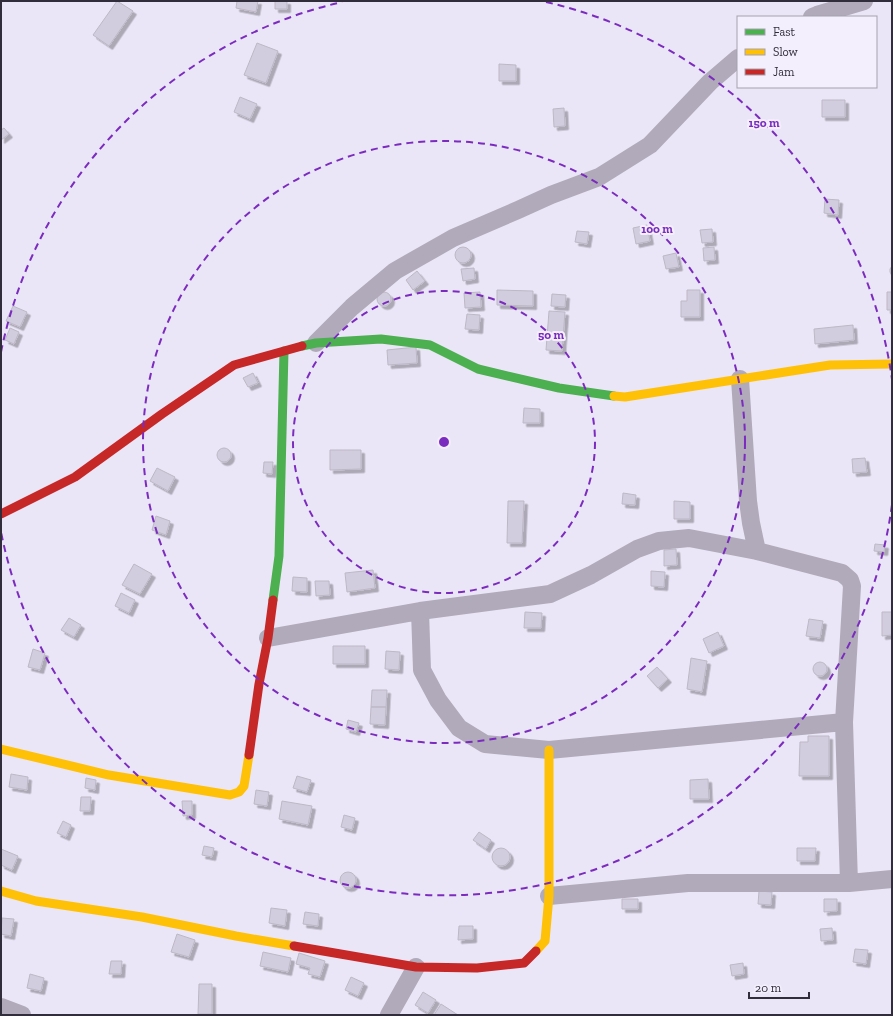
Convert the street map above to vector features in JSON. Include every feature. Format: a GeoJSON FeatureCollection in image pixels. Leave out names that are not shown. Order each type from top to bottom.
{"type":"FeatureCollection","features":[{"type":"Feature","properties":{"kind":"street"},"geometry":{"type":"LineString","coordinates":[[814,16],[864,1]]}},
{"type":"Feature","properties":{"kind":"street"},"geometry":{"type":"LineString","coordinates":[[316,343],[352,307],[395,271],[453,238],[550,195],[599,177],[650,145],[710,82],[737,59]]}},
{"type":"Feature","properties":{"kind":"street"},"geometry":{"type":"LineString","coordinates":[[1,514],[75,477],[162,414],[234,366],[316,343],[381,339],[430,345],[478,370],[559,388],[625,397],[830,366],[892,364]]}},
{"type":"Feature","properties":{"kind":"street"},"geometry":{"type":"LineString","coordinates":[[1,749],[109,775],[230,795],[239,792],[244,786],[259,684],[268,638],[279,556],[284,351]]}},
{"type":"Feature","properties":{"kind":"street"},"geometry":{"type":"LineString","coordinates":[[740,379],[748,501],[757,551]]}},
{"type":"Feature","properties":{"kind":"street"},"geometry":{"type":"LineString","coordinates":[[268,638],[420,611],[550,594],[591,575],[637,549],[659,540],[689,538],[757,551],[842,573],[850,580],[852,586],[844,722],[849,883]]}},
{"type":"Feature","properties":{"kind":"street"},"geometry":{"type":"LineString","coordinates":[[420,611],[422,670],[438,700],[459,728],[485,744],[549,750],[844,722]]}},
{"type":"Feature","properties":{"kind":"street"},"geometry":{"type":"LineString","coordinates":[[1,891],[36,901],[142,917],[236,936],[416,967],[477,968],[524,963],[545,941],[549,896],[549,750]]}},
{"type":"Feature","properties":{"kind":"street"},"geometry":{"type":"LineString","coordinates":[[549,896],[688,883],[849,883],[892,879]]}},
{"type":"Feature","properties":{"kind":"street"},"geometry":{"type":"LineString","coordinates":[[389,1015],[416,967]]}},
{"type":"Feature","properties":{"kind":"street"},"geometry":{"type":"LineString","coordinates":[[1,1007],[22,1015]]}},
{"type":"Feature","properties":{"kind":"building"},"geometry":{"type":"Polygon","coordinates":[[[117,1],[133,11],[109,46],[93,35],[117,1]]]}},
{"type":"Feature","properties":{"kind":"building"},"geometry":{"type":"Polygon","coordinates":[[[237,1],[258,1],[256,12],[236,8],[237,1]]]}},
{"type":"Feature","properties":{"kind":"building"},"geometry":{"type":"Polygon","coordinates":[[[275,1],[287,1],[287,9],[275,9],[275,1]]]}},
{"type":"Feature","properties":{"kind":"building"},"geometry":{"type":"Polygon","coordinates":[[[257,43],[278,51],[266,83],[244,75],[257,43]]]}},
{"type":"Feature","properties":{"kind":"building"},"geometry":{"type":"Polygon","coordinates":[[[499,64],[516,65],[516,81],[499,81],[499,64]]]}},
{"type":"Feature","properties":{"kind":"building"},"geometry":{"type":"Polygon","coordinates":[[[240,97],[257,104],[250,119],[234,112],[240,97]]]}},
{"type":"Feature","properties":{"kind":"building"},"geometry":{"type":"Polygon","coordinates":[[[822,100],[845,100],[845,117],[822,117],[822,100]]]}},
{"type":"Feature","properties":{"kind":"building"},"geometry":{"type":"Polygon","coordinates":[[[564,108],[565,126],[554,127],[553,109],[564,108]]]}},
{"type":"Feature","properties":{"kind":"building"},"geometry":{"type":"Polygon","coordinates":[[[4,128],[9,134],[1,140],[1,130],[4,128]]]}},
{"type":"Feature","properties":{"kind":"building"},"geometry":{"type":"Polygon","coordinates":[[[825,199],[839,200],[838,215],[824,213],[825,199]]]}},
{"type":"Feature","properties":{"kind":"building"},"geometry":{"type":"Polygon","coordinates":[[[647,225],[650,241],[636,244],[633,228],[647,225]]]}},
{"type":"Feature","properties":{"kind":"building"},"geometry":{"type":"Polygon","coordinates":[[[712,229],[713,242],[702,243],[700,230],[712,229]]]}},
{"type":"Feature","properties":{"kind":"building"},"geometry":{"type":"Polygon","coordinates":[[[577,231],[589,232],[587,244],[575,242],[577,231]]]}},
{"type":"Feature","properties":{"kind":"building"},"geometry":{"type":"Polygon","coordinates":[[[463,247],[470,252],[471,255],[466,262],[463,263],[456,258],[455,255],[460,248],[463,247]]]}},
{"type":"Feature","properties":{"kind":"building"},"geometry":{"type":"Polygon","coordinates":[[[714,247],[715,260],[704,261],[703,248],[714,247]]]}},
{"type":"Feature","properties":{"kind":"building"},"geometry":{"type":"Polygon","coordinates":[[[676,253],[679,267],[666,269],[663,256],[676,253]]]}},
{"type":"Feature","properties":{"kind":"building"},"geometry":{"type":"Polygon","coordinates":[[[892,266],[892,276],[890,269],[892,266]]]}},
{"type":"Feature","properties":{"kind":"building"},"geometry":{"type":"Polygon","coordinates":[[[474,268],[475,279],[463,281],[461,269],[474,268]]]}},
{"type":"Feature","properties":{"kind":"building"},"geometry":{"type":"Polygon","coordinates":[[[417,271],[425,281],[413,290],[406,280],[417,271]]]}},
{"type":"Feature","properties":{"kind":"building"},"geometry":{"type":"Polygon","coordinates":[[[497,290],[533,291],[533,306],[497,305],[497,290]]]}},
{"type":"Feature","properties":{"kind":"building"},"geometry":{"type":"Polygon","coordinates":[[[687,290],[700,290],[700,317],[681,317],[681,301],[687,301],[687,290]]]}},
{"type":"Feature","properties":{"kind":"building"},"geometry":{"type":"Polygon","coordinates":[[[384,292],[389,294],[391,299],[389,304],[384,306],[379,304],[377,299],[379,294],[384,292]]]}},
{"type":"Feature","properties":{"kind":"building"},"geometry":{"type":"Polygon","coordinates":[[[480,292],[481,307],[465,308],[464,293],[480,292]]]}},
{"type":"Feature","properties":{"kind":"building"},"geometry":{"type":"Polygon","coordinates":[[[887,292],[892,292],[892,310],[887,310],[887,292]]]}},
{"type":"Feature","properties":{"kind":"building"},"geometry":{"type":"Polygon","coordinates":[[[552,294],[566,295],[565,307],[551,306],[552,294]]]}},
{"type":"Feature","properties":{"kind":"building"},"geometry":{"type":"Polygon","coordinates":[[[13,306],[27,312],[20,327],[6,321],[13,306]]]}},
{"type":"Feature","properties":{"kind":"building"},"geometry":{"type":"Polygon","coordinates":[[[549,311],[565,312],[562,351],[546,350],[549,311]]]}},
{"type":"Feature","properties":{"kind":"building"},"geometry":{"type":"Polygon","coordinates":[[[467,314],[480,315],[479,330],[465,329],[467,314]]]}},
{"type":"Feature","properties":{"kind":"building"},"geometry":{"type":"Polygon","coordinates":[[[853,325],[854,340],[815,344],[814,329],[853,325]]]}},
{"type":"Feature","properties":{"kind":"building"},"geometry":{"type":"Polygon","coordinates":[[[10,328],[19,332],[14,344],[5,340],[10,328]]]}},
{"type":"Feature","properties":{"kind":"building"},"geometry":{"type":"Polygon","coordinates":[[[416,347],[417,363],[388,365],[387,350],[416,347]]]}},
{"type":"Feature","properties":{"kind":"building"},"geometry":{"type":"Polygon","coordinates":[[[253,373],[258,383],[248,387],[243,378],[253,373]]]}},
{"type":"Feature","properties":{"kind":"building"},"geometry":{"type":"Polygon","coordinates":[[[524,408],[540,409],[540,423],[523,423],[524,408]]]}},
{"type":"Feature","properties":{"kind":"building"},"geometry":{"type":"Polygon","coordinates":[[[224,448],[229,450],[231,455],[229,460],[224,462],[219,460],[217,455],[219,450],[224,448]]]}},
{"type":"Feature","properties":{"kind":"building"},"geometry":{"type":"Polygon","coordinates":[[[330,450],[361,450],[361,469],[330,470],[330,450]]]}},
{"type":"Feature","properties":{"kind":"building"},"geometry":{"type":"Polygon","coordinates":[[[865,458],[867,472],[853,473],[852,459],[865,458]]]}},
{"type":"Feature","properties":{"kind":"building"},"geometry":{"type":"Polygon","coordinates":[[[264,462],[273,462],[272,474],[263,473],[264,462]]]}},
{"type":"Feature","properties":{"kind":"building"},"geometry":{"type":"Polygon","coordinates":[[[157,468],[175,477],[168,491],[150,481],[157,468]]]}},
{"type":"Feature","properties":{"kind":"building"},"geometry":{"type":"Polygon","coordinates":[[[623,493],[636,495],[635,505],[622,504],[623,493]]]}},
{"type":"Feature","properties":{"kind":"building"},"geometry":{"type":"Polygon","coordinates":[[[508,501],[524,501],[522,543],[507,543],[508,501]]]}},
{"type":"Feature","properties":{"kind":"building"},"geometry":{"type":"Polygon","coordinates":[[[674,501],[690,502],[690,519],[674,519],[674,501]]]}},
{"type":"Feature","properties":{"kind":"building"},"geometry":{"type":"Polygon","coordinates":[[[156,516],[170,521],[166,535],[152,530],[156,516]]]}},
{"type":"Feature","properties":{"kind":"building"},"geometry":{"type":"Polygon","coordinates":[[[875,544],[885,545],[884,552],[874,551],[875,544]]]}},
{"type":"Feature","properties":{"kind":"building"},"geometry":{"type":"Polygon","coordinates":[[[676,549],[677,565],[664,566],[664,550],[676,549]]]}},
{"type":"Feature","properties":{"kind":"building"},"geometry":{"type":"Polygon","coordinates":[[[134,564],[152,574],[140,594],[122,585],[134,564]]]}},
{"type":"Feature","properties":{"kind":"building"},"geometry":{"type":"Polygon","coordinates":[[[373,570],[375,588],[347,592],[345,573],[373,570]]]}},
{"type":"Feature","properties":{"kind":"building"},"geometry":{"type":"Polygon","coordinates":[[[651,571],[665,572],[664,587],[651,586],[651,571]]]}},
{"type":"Feature","properties":{"kind":"building"},"geometry":{"type":"Polygon","coordinates":[[[293,577],[307,578],[307,592],[292,591],[293,577]]]}},
{"type":"Feature","properties":{"kind":"building"},"geometry":{"type":"Polygon","coordinates":[[[315,581],[329,581],[330,595],[316,596],[315,581]]]}},
{"type":"Feature","properties":{"kind":"building"},"geometry":{"type":"Polygon","coordinates":[[[121,593],[135,600],[129,613],[115,606],[121,593]]]}},
{"type":"Feature","properties":{"kind":"building"},"geometry":{"type":"Polygon","coordinates":[[[525,612],[542,613],[541,628],[524,628],[525,612]]]}},
{"type":"Feature","properties":{"kind":"building"},"geometry":{"type":"Polygon","coordinates":[[[882,612],[892,612],[892,635],[882,636],[882,612]]]}},
{"type":"Feature","properties":{"kind":"building"},"geometry":{"type":"Polygon","coordinates":[[[69,618],[81,625],[74,637],[61,630],[69,618]]]}},
{"type":"Feature","properties":{"kind":"building"},"geometry":{"type":"Polygon","coordinates":[[[809,619],[823,621],[820,638],[806,636],[809,619]]]}},
{"type":"Feature","properties":{"kind":"building"},"geometry":{"type":"Polygon","coordinates":[[[718,632],[724,646],[709,653],[703,639],[718,632]]]}},
{"type":"Feature","properties":{"kind":"building"},"geometry":{"type":"Polygon","coordinates":[[[333,646],[365,646],[365,664],[333,664],[333,646]]]}},
{"type":"Feature","properties":{"kind":"building"},"geometry":{"type":"Polygon","coordinates":[[[33,649],[45,653],[40,670],[28,667],[33,649]]]}},
{"type":"Feature","properties":{"kind":"building"},"geometry":{"type":"Polygon","coordinates":[[[386,651],[400,652],[399,670],[385,669],[386,651]]]}},
{"type":"Feature","properties":{"kind":"building"},"geometry":{"type":"Polygon","coordinates":[[[691,658],[707,661],[702,692],[687,689],[691,658]]]}},
{"type":"Feature","properties":{"kind":"building"},"geometry":{"type":"Polygon","coordinates":[[[817,662],[823,662],[827,666],[827,672],[823,676],[817,676],[813,672],[813,666],[817,662]]]}},
{"type":"Feature","properties":{"kind":"building"},"geometry":{"type":"Polygon","coordinates":[[[657,667],[668,679],[658,688],[647,676],[657,667]]]}},
{"type":"Feature","properties":{"kind":"building"},"geometry":{"type":"Polygon","coordinates":[[[372,690],[387,690],[386,707],[371,707],[372,690]]]}},
{"type":"Feature","properties":{"kind":"building"},"geometry":{"type":"Polygon","coordinates":[[[371,707],[386,707],[385,725],[370,724],[371,707]]]}},
{"type":"Feature","properties":{"kind":"building"},"geometry":{"type":"Polygon","coordinates":[[[348,720],[359,723],[356,732],[346,729],[348,720]]]}},
{"type":"Feature","properties":{"kind":"building"},"geometry":{"type":"Polygon","coordinates":[[[808,736],[829,736],[829,776],[799,776],[800,742],[808,742],[808,736]]]}},
{"type":"Feature","properties":{"kind":"building"},"geometry":{"type":"Polygon","coordinates":[[[11,774],[28,777],[27,790],[9,787],[11,774]]]}},
{"type":"Feature","properties":{"kind":"building"},"geometry":{"type":"Polygon","coordinates":[[[297,776],[311,780],[307,792],[293,788],[297,776]]]}},
{"type":"Feature","properties":{"kind":"building"},"geometry":{"type":"Polygon","coordinates":[[[86,778],[96,780],[95,790],[85,788],[86,778]]]}},
{"type":"Feature","properties":{"kind":"building"},"geometry":{"type":"Polygon","coordinates":[[[708,779],[709,799],[690,799],[690,780],[708,779]]]}},
{"type":"Feature","properties":{"kind":"building"},"geometry":{"type":"Polygon","coordinates":[[[256,790],[269,792],[267,806],[254,804],[256,790]]]}},
{"type":"Feature","properties":{"kind":"building"},"geometry":{"type":"Polygon","coordinates":[[[81,797],[91,797],[90,811],[80,811],[81,797]]]}},
{"type":"Feature","properties":{"kind":"building"},"geometry":{"type":"Polygon","coordinates":[[[182,801],[192,801],[192,815],[183,816],[182,801]]]}},
{"type":"Feature","properties":{"kind":"building"},"geometry":{"type":"Polygon","coordinates":[[[282,801],[312,806],[308,825],[279,819],[282,801]]]}},
{"type":"Feature","properties":{"kind":"building"},"geometry":{"type":"Polygon","coordinates":[[[344,815],[355,818],[352,830],[341,827],[344,815]]]}},
{"type":"Feature","properties":{"kind":"building"},"geometry":{"type":"Polygon","coordinates":[[[63,821],[71,825],[66,837],[57,833],[63,821]]]}},
{"type":"Feature","properties":{"kind":"building"},"geometry":{"type":"Polygon","coordinates":[[[479,832],[491,840],[486,849],[473,840],[479,832]]]}},
{"type":"Feature","properties":{"kind":"building"},"geometry":{"type":"Polygon","coordinates":[[[204,846],[214,848],[212,857],[202,855],[204,846]]]}},
{"type":"Feature","properties":{"kind":"building"},"geometry":{"type":"Polygon","coordinates":[[[497,848],[505,848],[510,853],[508,864],[505,866],[497,866],[492,861],[492,853],[497,848]]]}},
{"type":"Feature","properties":{"kind":"building"},"geometry":{"type":"Polygon","coordinates":[[[797,848],[816,848],[815,861],[797,861],[797,848]]]}},
{"type":"Feature","properties":{"kind":"building"},"geometry":{"type":"Polygon","coordinates":[[[1,849],[18,856],[12,870],[1,865],[1,849]]]}},
{"type":"Feature","properties":{"kind":"building"},"geometry":{"type":"Polygon","coordinates":[[[345,872],[351,872],[356,877],[354,886],[351,888],[345,888],[340,883],[340,877],[345,872]]]}},
{"type":"Feature","properties":{"kind":"building"},"geometry":{"type":"Polygon","coordinates":[[[759,891],[772,892],[771,905],[758,904],[759,891]]]}},
{"type":"Feature","properties":{"kind":"building"},"geometry":{"type":"Polygon","coordinates":[[[622,899],[638,899],[638,909],[622,909],[622,899]]]}},
{"type":"Feature","properties":{"kind":"building"},"geometry":{"type":"Polygon","coordinates":[[[824,899],[837,899],[837,911],[824,912],[824,899]]]}},
{"type":"Feature","properties":{"kind":"building"},"geometry":{"type":"Polygon","coordinates":[[[271,908],[287,910],[285,926],[269,923],[271,908]]]}},
{"type":"Feature","properties":{"kind":"building"},"geometry":{"type":"Polygon","coordinates":[[[305,912],[319,914],[318,926],[303,924],[305,912]]]}},
{"type":"Feature","properties":{"kind":"building"},"geometry":{"type":"Polygon","coordinates":[[[2,918],[14,919],[11,936],[1,934],[2,918]]]}},
{"type":"Feature","properties":{"kind":"building"},"geometry":{"type":"Polygon","coordinates":[[[459,926],[473,926],[473,939],[458,940],[459,926]]]}},
{"type":"Feature","properties":{"kind":"building"},"geometry":{"type":"Polygon","coordinates":[[[832,928],[833,940],[821,941],[820,929],[832,928]]]}},
{"type":"Feature","properties":{"kind":"building"},"geometry":{"type":"Polygon","coordinates":[[[177,934],[195,940],[189,957],[171,952],[177,934]]]}},
{"type":"Feature","properties":{"kind":"building"},"geometry":{"type":"Polygon","coordinates":[[[855,949],[868,950],[866,964],[853,962],[855,949]]]}},
{"type":"Feature","properties":{"kind":"building"},"geometry":{"type":"Polygon","coordinates":[[[263,952],[291,958],[288,972],[260,966],[263,952]]]}},
{"type":"Feature","properties":{"kind":"building"},"geometry":{"type":"Polygon","coordinates":[[[299,953],[325,961],[320,977],[308,974],[310,968],[296,964],[299,953]]]}},
{"type":"Feature","properties":{"kind":"building"},"geometry":{"type":"Polygon","coordinates":[[[111,961],[122,961],[121,974],[109,974],[111,961]]]}},
{"type":"Feature","properties":{"kind":"building"},"geometry":{"type":"Polygon","coordinates":[[[743,963],[744,974],[732,976],[730,965],[743,963]]]}},
{"type":"Feature","properties":{"kind":"building"},"geometry":{"type":"Polygon","coordinates":[[[30,974],[44,978],[41,991],[27,988],[30,974]]]}},
{"type":"Feature","properties":{"kind":"building"},"geometry":{"type":"Polygon","coordinates":[[[351,977],[364,983],[358,996],[345,990],[351,977]]]}},
{"type":"Feature","properties":{"kind":"building"},"geometry":{"type":"Polygon","coordinates":[[[199,984],[212,984],[212,1014],[198,1014],[199,984]]]}},
{"type":"Feature","properties":{"kind":"building"},"geometry":{"type":"Polygon","coordinates":[[[423,992],[436,1000],[428,1013],[415,1005],[423,992]]]}},
{"type":"Feature","properties":{"kind":"building"},"geometry":{"type":"Polygon","coordinates":[[[441,1004],[458,1015],[434,1015],[441,1004]]]}},
{"type":"Feature","properties":{"kind":"traffic: fast"},"geometry":{"type":"LineString","coordinates":[[302,346],[316,343],[381,339],[430,345],[478,369],[559,388],[614,396]]}},
{"type":"Feature","properties":{"kind":"traffic: fast"},"geometry":{"type":"LineString","coordinates":[[273,600],[279,556],[284,351]]}},
{"type":"Feature","properties":{"kind":"traffic: slow"},"geometry":{"type":"LineString","coordinates":[[614,396],[625,397],[830,365],[892,364]]}},
{"type":"Feature","properties":{"kind":"traffic: slow"},"geometry":{"type":"LineString","coordinates":[[1,749],[109,775],[230,795],[239,792],[244,786],[249,755]]}},
{"type":"Feature","properties":{"kind":"traffic: slow"},"geometry":{"type":"LineString","coordinates":[[536,951],[545,941],[549,896],[549,750]]}},
{"type":"Feature","properties":{"kind":"traffic: slow"},"geometry":{"type":"LineString","coordinates":[[1,891],[36,901],[142,917],[294,946]]}},
{"type":"Feature","properties":{"kind":"traffic: jam"},"geometry":{"type":"LineString","coordinates":[[1,514],[75,477],[162,414],[234,365],[302,346]]}},
{"type":"Feature","properties":{"kind":"traffic: jam"},"geometry":{"type":"LineString","coordinates":[[249,755],[273,600]]}},
{"type":"Feature","properties":{"kind":"traffic: jam"},"geometry":{"type":"LineString","coordinates":[[294,946],[416,967],[477,968],[524,963],[536,951]]}}]}
